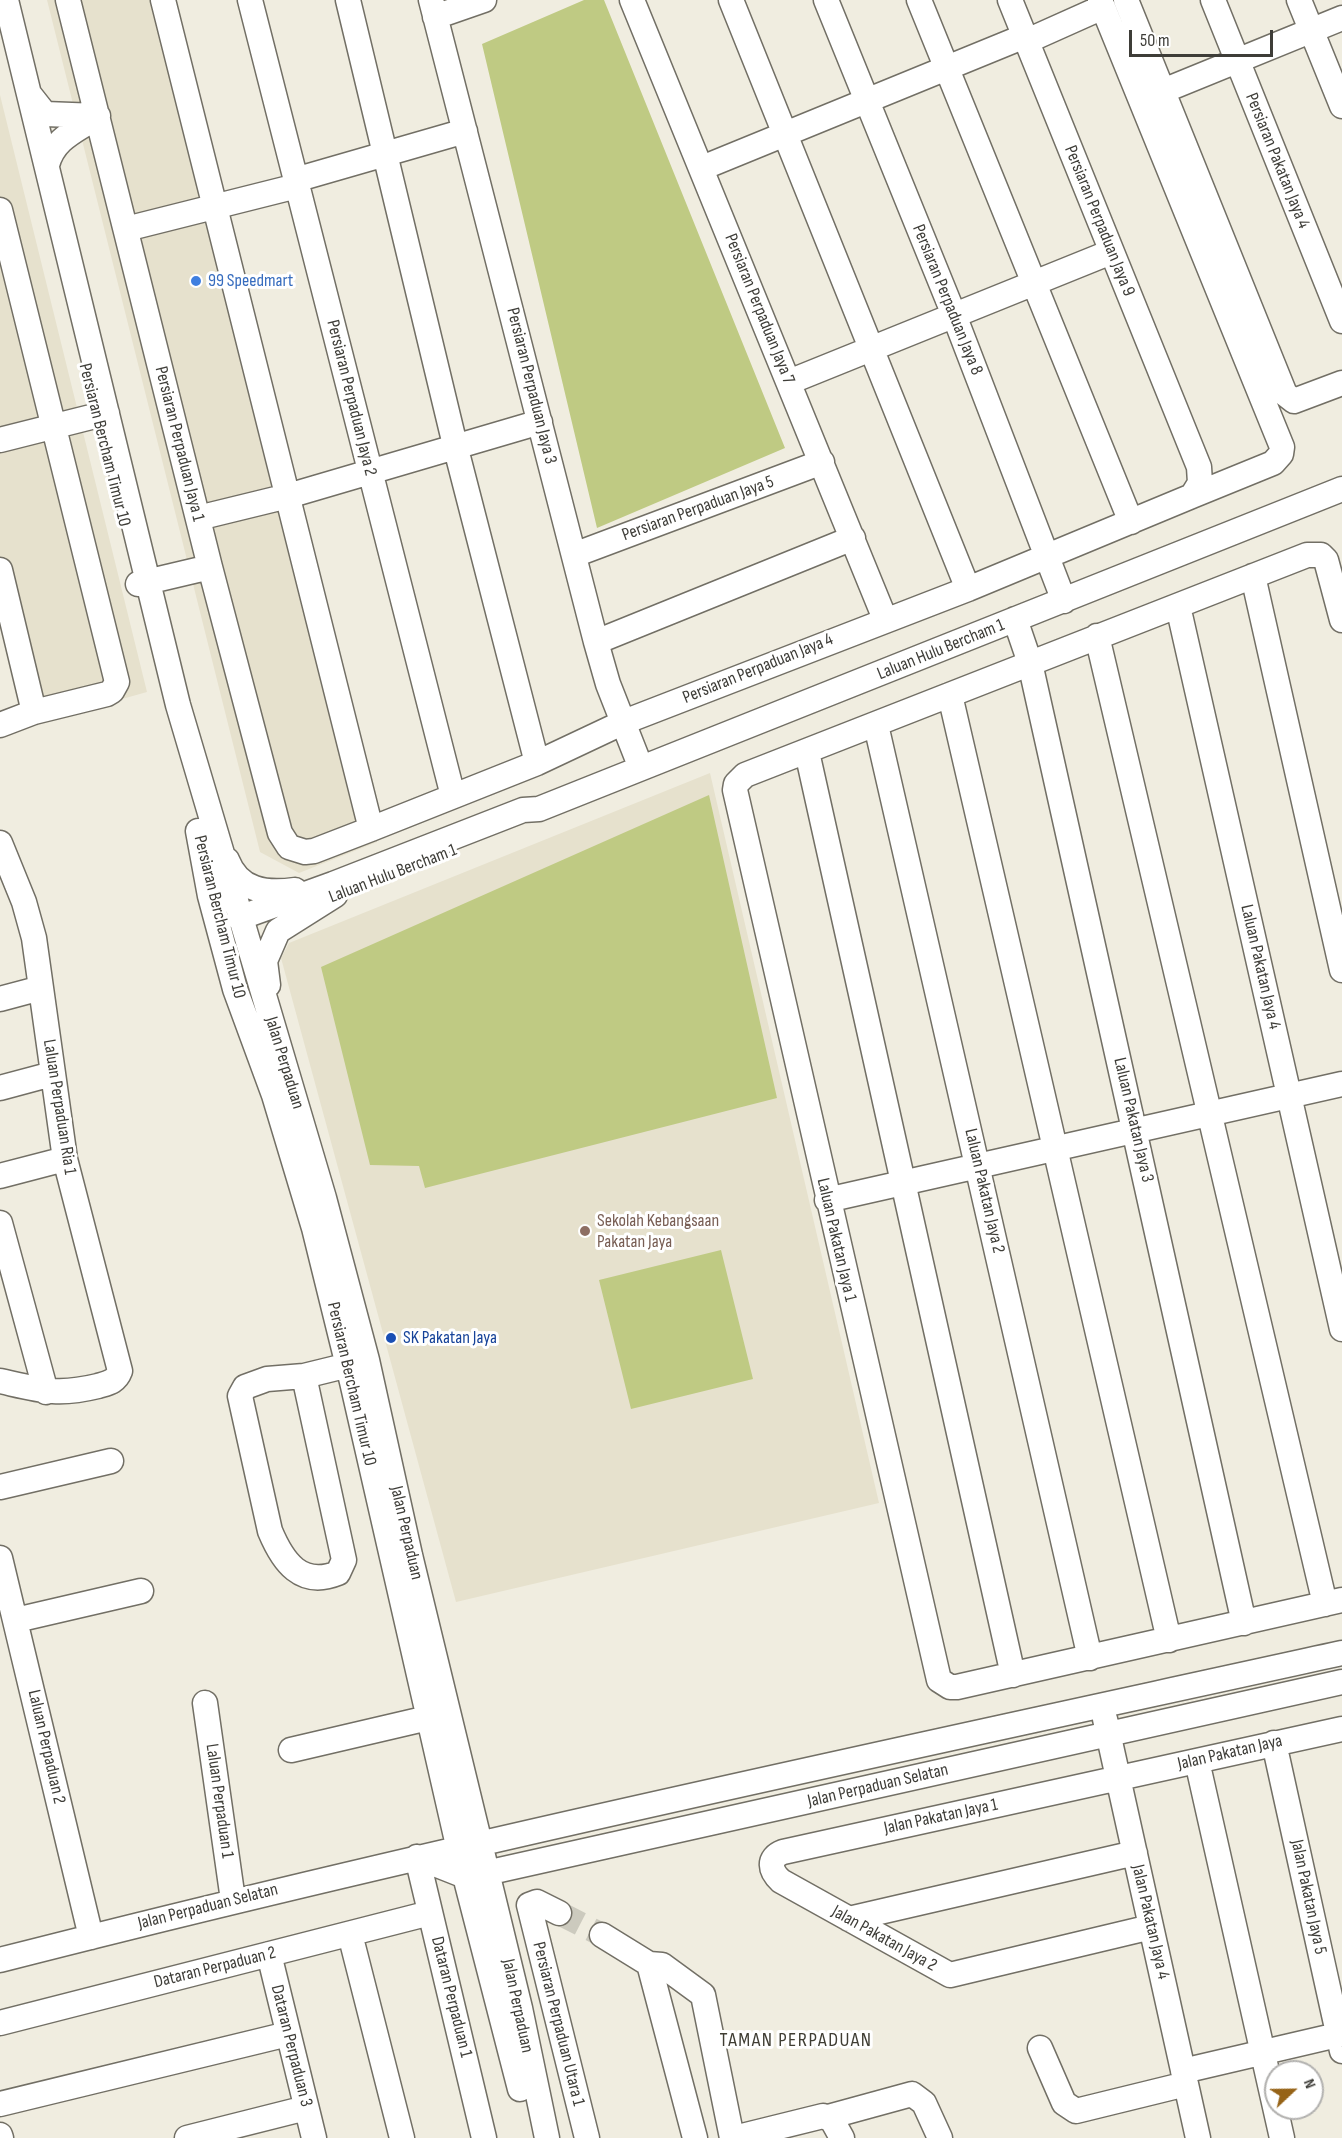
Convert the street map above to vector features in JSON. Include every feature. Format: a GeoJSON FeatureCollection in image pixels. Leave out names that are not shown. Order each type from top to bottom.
{"type":"FeatureCollection","features":[{"type":"Feature","properties":{"kind":"street","name":"Persiaran Bercham Timur 10"},"geometry":{"type":"LineString","coordinates":[[6,0],[47,165],[102,414]]}},
{"type":"Feature","properties":{"kind":"street","name":"Persiaran Perpaduan Jaya 1"},"geometry":{"type":"LineString","coordinates":[[68,0],[210,567],[280,833],[283,841],[297,851],[305,852],[325,847]]}},
{"type":"Feature","properties":{"kind":"street"},"geometry":{"type":"LineString","coordinates":[[163,0],[371,829]]}},
{"type":"Feature","properties":{"kind":"street","name":"Persiaran Perpaduan Jaya 2"},"geometry":{"type":"LineString","coordinates":[[249,0],[453,796]]}},
{"type":"Feature","properties":{"kind":"street"},"geometry":{"type":"LineString","coordinates":[[348,0],[387,154],[455,445],[537,763]]}},
{"type":"Feature","properties":{"kind":"street"},"geometry":{"type":"LineString","coordinates":[[433,9],[484,0]]}},
{"type":"Feature","properties":{"kind":"street","name":"Persiaran Perpaduan Jaya 7"},"geometry":{"type":"LineString","coordinates":[[633,0],[885,619]]}},
{"type":"Feature","properties":{"kind":"street"},"geometry":{"type":"LineString","coordinates":[[731,0],[968,589]]}},
{"type":"Feature","properties":{"kind":"street","name":"Persiaran Perpaduan Jaya 8"},"geometry":{"type":"LineString","coordinates":[[826,0],[954,315],[1064,601]]}},
{"type":"Feature","properties":{"kind":"street"},"geometry":{"type":"LineString","coordinates":[[919,0],[1131,522]]}},
{"type":"Feature","properties":{"kind":"street","name":"Persiaran Perpaduan Jaya 9"},"geometry":{"type":"LineString","coordinates":[[1010,0],[1189,441],[1201,475],[1200,483],[1192,496]]}},
{"type":"Feature","properties":{"kind":"street"},"geometry":{"type":"LineString","coordinates":[[1126,0],[1285,394],[1294,401],[1302,400],[1342,383]]}},
{"type":"Feature","properties":{"kind":"street","name":"Persiaran Pakatan Jaya 4"},"geometry":{"type":"LineString","coordinates":[[1213,0],[1342,321]]}},
{"type":"Feature","properties":{"kind":"street"},"geometry":{"type":"LineString","coordinates":[[1299,0],[1342,106]]}},
{"type":"Feature","properties":{"kind":"street"},"geometry":{"type":"LineString","coordinates":[[702,168],[1026,38],[1101,4]]}},
{"type":"Feature","properties":{"kind":"street","name":"Persiaran Perpaduan Jaya 4"},"geometry":{"type":"LineString","coordinates":[[325,847],[537,763],[624,722],[885,619],[968,589],[1273,463],[1281,454],[1280,441],[1101,4]]}},
{"type":"Feature","properties":{"kind":"street","name":"Persiaran Perpaduan Jaya 3"},"geometry":{"type":"LineString","coordinates":[[433,9],[596,642],[608,684],[641,768]]}},
{"type":"Feature","properties":{"kind":"street","name":"Persiaran Bercham Timur 10"},"geometry":{"type":"LineString","coordinates":[[0,18],[144,582],[238,926]]}},
{"type":"Feature","properties":{"kind":"street"},"geometry":{"type":"LineString","coordinates":[[1162,91],[1342,18]]}},
{"type":"Feature","properties":{"kind":"street"},"geometry":{"type":"LineString","coordinates":[[30,95],[45,114],[98,116]]}},
{"type":"Feature","properties":{"kind":"street"},"geometry":{"type":"LineString","coordinates":[[47,165],[51,150],[57,142],[98,116]]}},
{"type":"Feature","properties":{"kind":"street"},"geometry":{"type":"LineString","coordinates":[[126,229],[296,183],[465,131]]}},
{"type":"Feature","properties":{"kind":"street"},"geometry":{"type":"LineString","coordinates":[[0,210],[117,682],[112,691],[106,694],[34,712],[0,725]]}},
{"type":"Feature","properties":{"kind":"street"},"geometry":{"type":"LineString","coordinates":[[789,382],[1112,252]]}},
{"type":"Feature","properties":{"kind":"street"},"geometry":{"type":"LineString","coordinates":[[0,440],[102,414]]}},
{"type":"Feature","properties":{"kind":"street"},"geometry":{"type":"LineString","coordinates":[[198,518],[288,496],[455,445],[540,422]]}},
{"type":"Feature","properties":{"kind":"street","name":"Persiaran Perpaduan Jaya 5"},"geometry":{"type":"LineString","coordinates":[[574,555],[822,462]]}},
{"type":"Feature","properties":{"kind":"street","name":"Laluan Hulu Bercham 1"},"geometry":{"type":"LineString","coordinates":[[238,926],[334,890],[523,810],[539,809],[1342,489]]}},
{"type":"Feature","properties":{"kind":"street"},"geometry":{"type":"LineString","coordinates":[[596,642],[853,538]]}},
{"type":"Feature","properties":{"kind":"street"},"geometry":{"type":"LineString","coordinates":[[1097,636],[1209,1113],[1334,1602],[1013,1675],[807,752],[1097,636],[1314,554],[1326,560],[1333,579],[1342,620]]}},
{"type":"Feature","properties":{"kind":"street"},"geometry":{"type":"LineString","coordinates":[[144,582],[210,567]]}},
{"type":"Feature","properties":{"kind":"street"},"geometry":{"type":"LineString","coordinates":[[0,570],[34,712]]}},
{"type":"Feature","properties":{"kind":"street"},"geometry":{"type":"LineString","coordinates":[[1253,576],[1342,970]]}},
{"type":"Feature","properties":{"kind":"street","name":"Persiaran Bercham Timur 10"},"geometry":{"type":"LineString","coordinates":[[144,582],[210,896],[235,989],[274,1095],[357,1363],[400,1602],[428,1718],[469,1844]]}},
{"type":"Feature","properties":{"kind":"street","name":"Laluan Pakatan Jaya 4"},"geometry":{"type":"LineString","coordinates":[[1178,606],[1342,1329]]}},
{"type":"Feature","properties":{"kind":"street","name":"Laluan Pakatan Jaya 3"},"geometry":{"type":"LineString","coordinates":[[1015,620],[1030,663],[1136,1130],[1244,1623]]}},
{"type":"Feature","properties":{"kind":"street"},"geometry":{"type":"LineString","coordinates":[[950,694],[1168,1640]]}},
{"type":"Feature","properties":{"kind":"street","name":"Laluan Pakatan Jaya 2"},"geometry":{"type":"LineString","coordinates":[[876,724],[1090,1658]]}},
{"type":"Feature","properties":{"kind":"street","name":"Laluan Pakatan Jaya 1"},"geometry":{"type":"LineString","coordinates":[[807,752],[745,775],[736,784],[735,796],[937,1674],[944,1685],[957,1687],[1013,1675]]}},
{"type":"Feature","properties":{"kind":"street"},"geometry":{"type":"LineString","coordinates":[[200,785],[231,870],[244,884],[272,893],[334,890]]}},
{"type":"Feature","properties":{"kind":"street","name":"Laluan Perpaduan Ria 1"},"geometry":{"type":"LineString","coordinates":[[0,843],[24,902],[34,938],[65,1159],[120,1371],[110,1383],[65,1393],[46,1392]]}},
{"type":"Feature","properties":{"kind":"street"},"geometry":{"type":"LineString","coordinates":[[204,859],[224,915],[238,926],[232,942],[274,1095]]}},
{"type":"Feature","properties":{"kind":"street"},"geometry":{"type":"LineString","coordinates":[[288,1076],[269,990],[266,960],[278,931],[334,890]]}},
{"type":"Feature","properties":{"kind":"street","name":"Jalan Perpaduan"},"geometry":{"type":"LineString","coordinates":[[238,926],[288,1076],[357,1363],[410,1555],[475,1875],[533,2138]]}},
{"type":"Feature","properties":{"kind":"street"},"geometry":{"type":"LineString","coordinates":[[0,999],[41,988]]}},
{"type":"Feature","properties":{"kind":"street"},"geometry":{"type":"LineString","coordinates":[[0,1088],[52,1074]]}},
{"type":"Feature","properties":{"kind":"street"},"geometry":{"type":"LineString","coordinates":[[827,1200],[1342,1084]]}},
{"type":"Feature","properties":{"kind":"street"},"geometry":{"type":"LineString","coordinates":[[0,1176],[65,1159]]}},
{"type":"Feature","properties":{"kind":"street"},"geometry":{"type":"LineString","coordinates":[[0,1222],[46,1392],[0,1381]]}},
{"type":"Feature","properties":{"kind":"street"},"geometry":{"type":"LineString","coordinates":[[304,1376],[344,1560],[338,1573],[322,1579],[307,1576],[291,1566],[278,1551],[270,1531],[241,1403],[242,1391],[252,1384],[283,1377],[304,1376],[357,1363]]}},
{"type":"Feature","properties":{"kind":"street"},"geometry":{"type":"LineString","coordinates":[[0,1487],[111,1461]]}},
{"type":"Feature","properties":{"kind":"street"},"geometry":{"type":"LineString","coordinates":[[400,1602],[404,1594],[399,1569],[403,1560],[410,1555]]}},
{"type":"Feature","properties":{"kind":"street","name":"Laluan Perpaduan 2"},"geometry":{"type":"LineString","coordinates":[[0,1558],[3,1585],[16,1620],[91,1937]]}},
{"type":"Feature","properties":{"kind":"street"},"geometry":{"type":"LineString","coordinates":[[16,1620],[141,1591]]}},
{"type":"Feature","properties":{"kind":"street","name":"Jalan Perpaduan Selatan"},"geometry":{"type":"LineString","coordinates":[[0,1960],[233,1900],[469,1844],[1342,1653]]}},
{"type":"Feature","properties":{"kind":"street","name":"Jalan Perpaduan Selatan"},"geometry":{"type":"LineString","coordinates":[[475,1875],[1342,1683]]}},
{"type":"Feature","properties":{"kind":"street","name":"Laluan Perpaduan 1"},"geometry":{"type":"LineString","coordinates":[[205,1703],[233,1900]]}},
{"type":"Feature","properties":{"kind":"street","name":"Jalan Pakatan Jaya 4"},"geometry":{"type":"LineString","coordinates":[[1102,1706],[1198,2138]]}},
{"type":"Feature","properties":{"kind":"street"},"geometry":{"type":"LineString","coordinates":[[291,1750],[428,1718]]}},
{"type":"Feature","properties":{"kind":"street","name":"Jalan Pakatan Jaya"},"geometry":{"type":"LineString","coordinates":[[1118,1779],[1342,1729]]}},
{"type":"Feature","properties":{"kind":"street","name":"Jalan Pakatan Jaya 5"},"geometry":{"type":"LineString","coordinates":[[1274,1743],[1341,2040]]}},
{"type":"Feature","properties":{"kind":"street"},"geometry":{"type":"LineString","coordinates":[[1197,1761],[1282,2138]]}},
{"type":"Feature","properties":{"kind":"street","name":"Jalan Pakatan Jaya 1"},"geometry":{"type":"LineString","coordinates":[[771,1865],[773,1859],[783,1852],[1118,1779]]}},
{"type":"Feature","properties":{"kind":"street"},"geometry":{"type":"LineString","coordinates":[[849,1919],[1134,1853]]}},
{"type":"Feature","properties":{"kind":"street"},"geometry":{"type":"LineString","coordinates":[[417,1857],[475,1875]]}},
{"type":"Feature","properties":{"kind":"street","name":"Dataran Perpaduan 1"},"geometry":{"type":"LineString","coordinates":[[417,1857],[484,2138]]}},
{"type":"Feature","properties":{"kind":"street","name":"Jalan Pakatan Jaya 2"},"geometry":{"type":"LineString","coordinates":[[771,1865],[772,1872],[782,1881],[954,1975],[1151,1927]]}},
{"type":"Feature","properties":{"kind":"street","name":"Jalan Perpaduan"},"geometry":{"type":"LineString","coordinates":[[475,1875],[520,2008],[547,2138]]}},
{"type":"Feature","properties":{"kind":"street","name":"Persiaran Perpaduan Utara 1"},"geometry":{"type":"LineString","coordinates":[[559,1913],[537,1902],[531,1903],[529,1909],[587,2138]]}},
{"type":"Feature","properties":{"kind":"street","name":"Dataran Perpaduan 2"},"geometry":{"type":"LineString","coordinates":[[0,2023],[430,1913]]}},
{"type":"Feature","properties":{"kind":"street"},"geometry":{"type":"LineString","coordinates":[[350,1934],[402,2138]]}},
{"type":"Feature","properties":{"kind":"street"},"geometry":{"type":"LineString","coordinates":[[602,1935],[649,1964],[662,1965],[702,1995],[733,2138],[771,2133],[818,2116],[836,2129],[912,2094],[924,2103],[940,2138]]}},
{"type":"Feature","properties":{"kind":"street","name":"Dataran Perpaduan 3"},"geometry":{"type":"LineString","coordinates":[[269,1954],[314,2138]]}},
{"type":"Feature","properties":{"kind":"street"},"geometry":{"type":"LineString","coordinates":[[649,1964],[696,2138]]}},
{"type":"Feature","properties":{"kind":"street"},"geometry":{"type":"LineString","coordinates":[[0,2104],[288,2034]]}},
{"type":"Feature","properties":{"kind":"street"},"geometry":{"type":"LineString","coordinates":[[1040,2048],[1064,2103],[1076,2111],[1263,2053],[1341,2040]]}},
{"type":"Feature","properties":{"kind":"street"},"geometry":{"type":"LineString","coordinates":[[187,2138],[306,2108]]}},
{"type":"Feature","properties":{"kind":"shaded area"},"geometry":{"type":"Polygon","coordinates":[[[47,0],[161,0],[377,842],[299,873],[260,852],[47,0]]]}},
{"type":"Feature","properties":{"kind":"shaded area"},"geometry":{"type":"Polygon","coordinates":[[[0,95],[147,692],[33,724],[0,593],[0,95]]]}},
{"type":"Feature","properties":{"kind":"shaded area","name":"Sekolah Kebangsaan Pakatan Jaya"},"geometry":{"type":"Polygon","coordinates":[[[710,773],[879,1503],[456,1602],[281,958],[289,943],[710,773]]]}},
{"type":"Feature","properties":{"kind":"green space"},"geometry":{"type":"Polygon","coordinates":[[[584,0],[604,0],[785,448],[597,528],[482,44],[584,0]]]}},
{"type":"Feature","properties":{"kind":"green space"},"geometry":{"type":"Polygon","coordinates":[[[709,795],[777,1098],[425,1188],[419,1166],[370,1165],[321,967],[709,795]]]}},
{"type":"Feature","properties":{"kind":"green space"},"geometry":{"type":"Polygon","coordinates":[[[721,1250],[753,1379],[631,1409],[599,1280],[721,1250]]]}},
{"type":"Feature","properties":{"kind":"tunnel"},"geometry":{"type":"LineString","coordinates":[[559,1913],[602,1935]]}},
{"type":"Feature","properties":{"kind":"place","name":"99 Speedmart"},"geometry":{"type":"Point","coordinates":[196,281]}},
{"type":"Feature","properties":{"kind":"place","name":"Sekolah Kebangsaan Pakatan Jaya"},"geometry":{"type":"Point","coordinates":[585,1231]}},
{"type":"Feature","properties":{"kind":"place","name":"SK Pakatan Jaya"},"geometry":{"type":"Point","coordinates":[391,1338]}},
{"type":"Feature","properties":{"kind":"district","name":"TAMAN PERPADUAN"},"geometry":{"type":"Point","coordinates":[796,2041]}}]}
